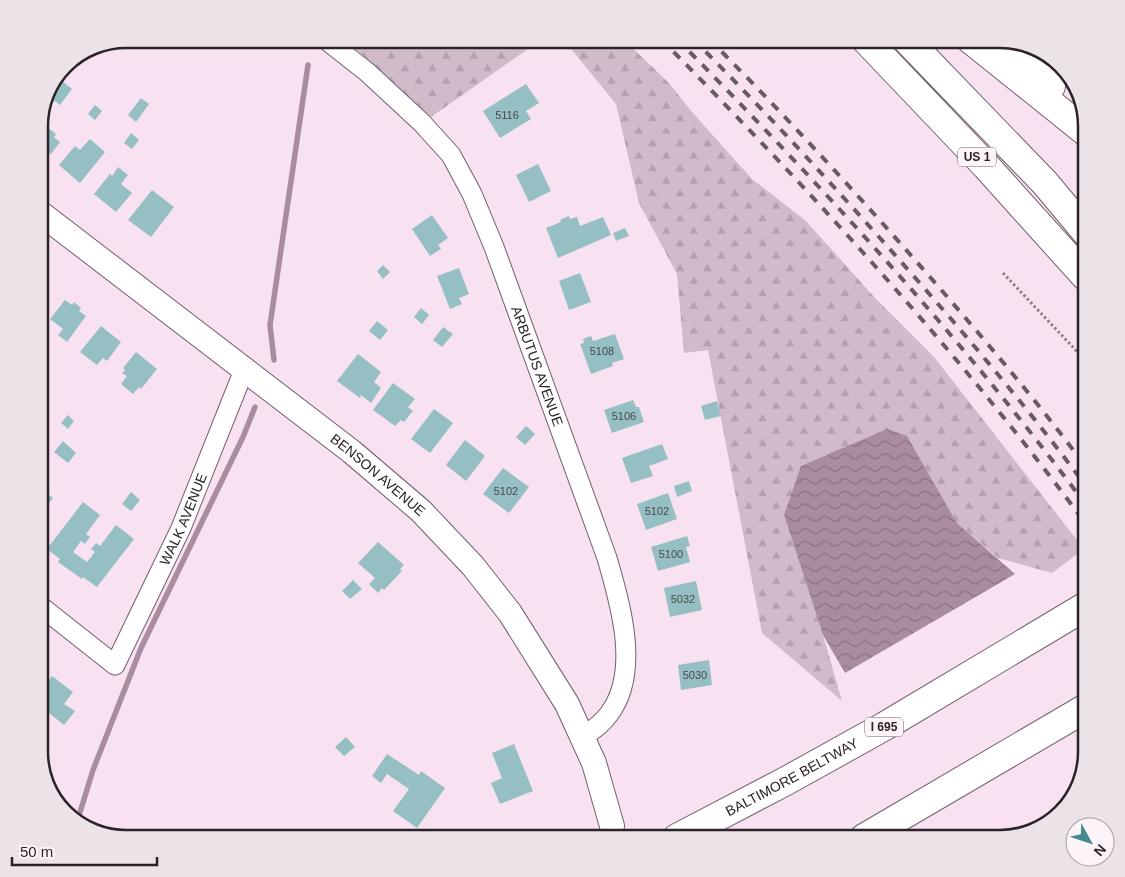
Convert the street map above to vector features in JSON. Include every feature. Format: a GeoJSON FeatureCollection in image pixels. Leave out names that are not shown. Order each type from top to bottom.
{"type":"FeatureCollection","features":[{"type":"Feature","properties":{"kind":"main road","name":"US 1"},"geometry":{"type":"LineString","coordinates":[[874,48],[986,166],[1078,268]]}},
{"type":"Feature","properties":{"kind":"main road","name":"US 1"},"geometry":{"type":"LineString","coordinates":[[915,48],[1045,183],[1078,222]]}},
{"type":"Feature","properties":{"kind":"main road"},"geometry":{"type":"LineString","coordinates":[[981,48],[1078,126]]}},
{"type":"Feature","properties":{"kind":"main road"},"geometry":{"type":"LineString","coordinates":[[1017,50],[1076,114]]}},
{"type":"Feature","properties":{"kind":"main road","name":"BALTIMORE BELTWAY"},"geometry":{"type":"LineString","coordinates":[[694,829],[885,726],[1078,611]]}},
{"type":"Feature","properties":{"kind":"main road"},"geometry":{"type":"LineString","coordinates":[[880,829],[1078,713]]}},
{"type":"Feature","properties":{"kind":"street","name":"ARBUTUS AVENUE"},"geometry":{"type":"LineString","coordinates":[[336,48],[367,72],[422,122],[451,155],[472,194],[501,265],[607,558],[619,601],[625,636],[625,670],[619,696],[610,714],[598,727],[583,737]]}},
{"type":"Feature","properties":{"kind":"street","name":"BENSON AVENUE"},"geometry":{"type":"LineString","coordinates":[[48,219],[352,452],[421,511],[473,566],[510,613],[567,704],[594,763],[612,826]]}},
{"type":"Feature","properties":{"kind":"street","name":"WALK AVENUE"},"geometry":{"type":"LineString","coordinates":[[48,612],[116,665],[181,528],[244,370]]}},
{"type":"Feature","properties":{"kind":"path"},"geometry":{"type":"LineString","coordinates":[[1003,273],[1078,353]]}},
{"type":"Feature","properties":{"kind":"green space"},"geometry":{"type":"Polygon","coordinates":[[[355,48],[529,48],[431,117],[355,48]]]}},
{"type":"Feature","properties":{"kind":"green space"},"geometry":{"type":"Polygon","coordinates":[[[570,48],[632,48],[669,83],[692,112],[752,179],[805,220],[875,298],[934,357],[1078,541],[1078,554],[1052,573],[998,558],[957,523],[907,436],[784,515],[823,635],[842,701],[762,633],[708,350],[684,353],[677,274],[639,203],[616,104],[570,48]]]}},
{"type":"Feature","properties":{"kind":"water"},"geometry":{"type":"Polygon","coordinates":[[[887,429],[907,436],[957,523],[1015,574],[845,673],[823,635],[784,515],[801,466],[887,429]]]}},
{"type":"Feature","properties":{"kind":"building"},"geometry":{"type":"Polygon","coordinates":[[[62,81],[72,89],[60,105],[52,99],[62,81]]]}},
{"type":"Feature","properties":{"kind":"building"},"geometry":{"type":"Polygon","coordinates":[[[526,84],[539,103],[526,111],[531,119],[500,138],[483,111],[526,84]]]}},
{"type":"Feature","properties":{"kind":"building"},"geometry":{"type":"Polygon","coordinates":[[[141,98],[149,104],[136,122],[128,115],[141,98]]]}},
{"type":"Feature","properties":{"kind":"building"},"geometry":{"type":"Polygon","coordinates":[[[95,105],[102,111],[95,120],[88,114],[95,105]]]}},
{"type":"Feature","properties":{"kind":"building"},"geometry":{"type":"Polygon","coordinates":[[[48,128],[56,134],[54,137],[60,142],[51,154],[48,152],[48,128]]]}},
{"type":"Feature","properties":{"kind":"building"},"geometry":{"type":"Polygon","coordinates":[[[131,133],[139,140],[132,149],[124,143],[131,133]]]}},
{"type":"Feature","properties":{"kind":"building"},"geometry":{"type":"Polygon","coordinates":[[[90,139],[105,152],[80,183],[59,165],[75,146],[80,150],[90,139]]]}},
{"type":"Feature","properties":{"kind":"building"},"geometry":{"type":"Polygon","coordinates":[[[538,164],[551,191],[529,202],[516,175],[538,164]]]}},
{"type":"Feature","properties":{"kind":"building"},"geometry":{"type":"Polygon","coordinates":[[[118,167],[128,175],[121,184],[132,193],[116,212],[94,194],[118,167]]]}},
{"type":"Feature","properties":{"kind":"building"},"geometry":{"type":"Polygon","coordinates":[[[152,190],[174,207],[151,237],[128,220],[152,190]]]}},
{"type":"Feature","properties":{"kind":"building"},"geometry":{"type":"Polygon","coordinates":[[[432,215],[448,238],[438,245],[441,249],[430,256],[412,229],[432,215]]]}},
{"type":"Feature","properties":{"kind":"building"},"geometry":{"type":"Polygon","coordinates":[[[569,216],[570,219],[577,217],[580,226],[603,217],[611,235],[558,258],[546,228],[561,222],[560,220],[569,216]]]}},
{"type":"Feature","properties":{"kind":"building"},"geometry":{"type":"Polygon","coordinates":[[[625,228],[629,236],[616,241],[613,233],[625,228]]]}},
{"type":"Feature","properties":{"kind":"building"},"geometry":{"type":"Polygon","coordinates":[[[383,265],[390,272],[383,279],[377,271],[383,265]]]}},
{"type":"Feature","properties":{"kind":"building"},"geometry":{"type":"Polygon","coordinates":[[[459,268],[469,294],[459,298],[462,304],[450,309],[437,276],[459,268]]]}},
{"type":"Feature","properties":{"kind":"building"},"geometry":{"type":"Polygon","coordinates":[[[580,273],[591,302],[569,310],[559,281],[580,273]]]}},
{"type":"Feature","properties":{"kind":"building"},"geometry":{"type":"Polygon","coordinates":[[[65,300],[72,305],[74,302],[81,308],[79,311],[86,316],[67,342],[58,335],[63,329],[50,319],[65,300]]]}},
{"type":"Feature","properties":{"kind":"building"},"geometry":{"type":"Polygon","coordinates":[[[421,308],[429,315],[422,324],[414,317],[421,308]]]}},
{"type":"Feature","properties":{"kind":"building"},"geometry":{"type":"Polygon","coordinates":[[[377,321],[388,330],[380,340],[369,331],[377,321]]]}},
{"type":"Feature","properties":{"kind":"building"},"geometry":{"type":"Polygon","coordinates":[[[101,326],[121,342],[107,361],[103,358],[97,365],[80,352],[101,326]]]}},
{"type":"Feature","properties":{"kind":"building"},"geometry":{"type":"Polygon","coordinates":[[[443,327],[453,334],[442,347],[433,340],[443,327]]]}},
{"type":"Feature","properties":{"kind":"building"},"geometry":{"type":"Polygon","coordinates":[[[615,334],[624,359],[612,363],[613,366],[591,374],[580,344],[584,343],[583,339],[591,336],[593,341],[615,334]]]}},
{"type":"Feature","properties":{"kind":"building"},"geometry":{"type":"Polygon","coordinates":[[[136,352],[157,369],[141,389],[139,387],[133,394],[121,384],[127,376],[122,373],[125,370],[123,368],[136,352]]]}},
{"type":"Feature","properties":{"kind":"building"},"geometry":{"type":"Polygon","coordinates":[[[358,354],[381,372],[374,382],[381,388],[371,403],[361,395],[360,398],[337,381],[358,354]]]}},
{"type":"Feature","properties":{"kind":"building"},"geometry":{"type":"Polygon","coordinates":[[[393,383],[415,399],[408,407],[413,411],[404,422],[401,420],[395,426],[373,410],[393,383]]]}},
{"type":"Feature","properties":{"kind":"building"},"geometry":{"type":"Polygon","coordinates":[[[633,400],[636,407],[639,407],[644,422],[612,433],[604,410],[633,400]]]}},
{"type":"Feature","properties":{"kind":"building"},"geometry":{"type":"Polygon","coordinates":[[[717,401],[721,416],[705,420],[701,406],[717,401]]]}},
{"type":"Feature","properties":{"kind":"building"},"geometry":{"type":"Polygon","coordinates":[[[434,409],[453,423],[430,453],[411,439],[434,409]]]}},
{"type":"Feature","properties":{"kind":"building"},"geometry":{"type":"Polygon","coordinates":[[[68,415],[74,421],[68,429],[61,423],[68,415]]]}},
{"type":"Feature","properties":{"kind":"building"},"geometry":{"type":"Polygon","coordinates":[[[526,426],[535,434],[525,445],[516,437],[526,426]]]}},
{"type":"Feature","properties":{"kind":"building"},"geometry":{"type":"Polygon","coordinates":[[[465,440],[485,456],[466,481],[446,465],[465,440]]]}},
{"type":"Feature","properties":{"kind":"building"},"geometry":{"type":"Polygon","coordinates":[[[63,441],[76,453],[68,463],[54,452],[63,441]]]}},
{"type":"Feature","properties":{"kind":"building"},"geometry":{"type":"Polygon","coordinates":[[[662,444],[668,459],[649,466],[653,476],[631,483],[622,458],[662,444]]]}},
{"type":"Feature","properties":{"kind":"building"},"geometry":{"type":"Polygon","coordinates":[[[503,468],[529,487],[509,513],[483,494],[503,468]]]}},
{"type":"Feature","properties":{"kind":"building"},"geometry":{"type":"Polygon","coordinates":[[[689,481],[692,491],[677,497],[674,486],[689,481]]]}},
{"type":"Feature","properties":{"kind":"building"},"geometry":{"type":"Polygon","coordinates":[[[131,492],[140,500],[131,511],[122,504],[131,492]]]}},
{"type":"Feature","properties":{"kind":"building"},"geometry":{"type":"Polygon","coordinates":[[[668,493],[677,519],[646,530],[637,504],[668,493]]]}},
{"type":"Feature","properties":{"kind":"building"},"geometry":{"type":"Polygon","coordinates":[[[48,494],[53,498],[48,504],[48,494]]]}},
{"type":"Feature","properties":{"kind":"building"},"geometry":{"type":"Polygon","coordinates":[[[83,502],[100,515],[86,534],[90,537],[85,544],[81,541],[73,552],[87,562],[95,552],[91,549],[96,543],[100,546],[116,525],[134,539],[97,587],[58,562],[60,559],[48,550],[83,502]]]}},
{"type":"Feature","properties":{"kind":"building"},"geometry":{"type":"Polygon","coordinates":[[[687,536],[690,546],[686,547],[690,562],[658,571],[651,547],[687,536]]]}},
{"type":"Feature","properties":{"kind":"building"},"geometry":{"type":"Polygon","coordinates":[[[378,542],[404,565],[400,569],[402,571],[384,590],[382,588],[378,593],[369,584],[375,578],[358,563],[378,542]]]}},
{"type":"Feature","properties":{"kind":"building"},"geometry":{"type":"Polygon","coordinates":[[[353,580],[362,589],[350,599],[342,591],[353,580]]]}},
{"type":"Feature","properties":{"kind":"building"},"geometry":{"type":"Polygon","coordinates":[[[696,581],[702,610],[670,617],[664,588],[696,581]]]}},
{"type":"Feature","properties":{"kind":"building"},"geometry":{"type":"Polygon","coordinates":[[[709,660],[712,685],[681,690],[678,665],[709,660]]]}},
{"type":"Feature","properties":{"kind":"building"},"geometry":{"type":"Polygon","coordinates":[[[52,676],[73,692],[64,704],[75,711],[64,725],[48,712],[48,682],[52,676]]]}},
{"type":"Feature","properties":{"kind":"building"},"geometry":{"type":"Polygon","coordinates":[[[346,737],[355,747],[344,756],[335,747],[346,737]]]}},
{"type":"Feature","properties":{"kind":"building"},"geometry":{"type":"Polygon","coordinates":[[[514,744],[533,791],[500,804],[491,783],[502,778],[492,753],[514,744]]]}},
{"type":"Feature","properties":{"kind":"building"},"geometry":{"type":"Polygon","coordinates":[[[387,754],[419,775],[421,771],[445,788],[417,828],[393,811],[409,789],[387,774],[381,783],[372,776],[387,754]]]}},
{"type":"Feature","properties":{"kind":"waterway"},"geometry":{"type":"LineString","coordinates":[[274,360],[270,325],[308,65]]}},
{"type":"Feature","properties":{"kind":"waterway"},"geometry":{"type":"LineString","coordinates":[[79,814],[93,770],[141,648],[243,437],[255,407]]}},
{"type":"Feature","properties":{"kind":"railway"},"geometry":{"type":"LineString","coordinates":[[670,48],[773,155],[882,274],[987,397],[1078,514]]}},
{"type":"Feature","properties":{"kind":"railway"},"geometry":{"type":"LineString","coordinates":[[686,48],[838,207],[941,323],[1039,443],[1078,494]]}},
{"type":"Feature","properties":{"kind":"railway"},"geometry":{"type":"LineString","coordinates":[[702,48],[807,158],[918,281],[1046,433],[1078,475]]}},
{"type":"Feature","properties":{"kind":"railway"},"geometry":{"type":"LineString","coordinates":[[718,48],[822,156],[930,277],[1010,370],[1078,456]]}}]}
